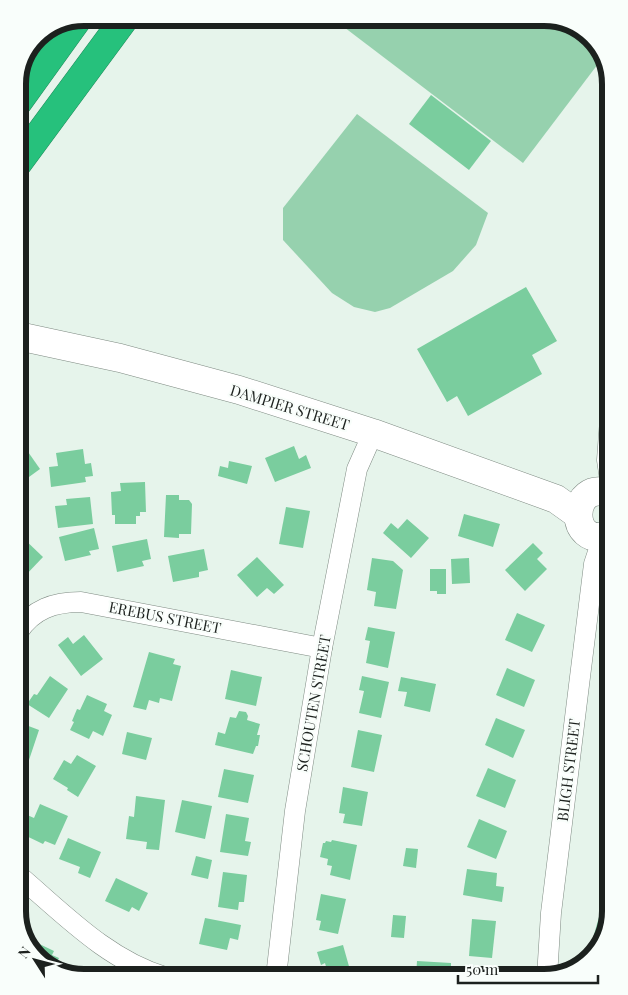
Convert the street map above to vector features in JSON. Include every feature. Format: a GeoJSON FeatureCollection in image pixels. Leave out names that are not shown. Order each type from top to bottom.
{"type":"FeatureCollection","features":[{"type":"Feature","properties":{"kind":"highway"},"geometry":{"type":"LineString","coordinates":[[26,152],[119,26]]}},
{"type":"Feature","properties":{"kind":"highway"},"geometry":{"type":"LineString","coordinates":[[26,91],[72,28]]}},
{"type":"Feature","properties":{"kind":"street","name":"DAMPIER STREET"},"geometry":{"type":"LineString","coordinates":[[26,338],[120,358],[221,385],[373,433],[530,491],[594,504]]}},
{"type":"Feature","properties":{"kind":"street","name":"SCHOUTEN STREET"},"geometry":{"type":"LineString","coordinates":[[277,969],[295,811],[322,648],[357,469],[373,433]]}},
{"type":"Feature","properties":{"kind":"street"},"geometry":{"type":"LineString","coordinates":[[594,504],[602,462]]}},
{"type":"Feature","properties":{"kind":"street","name":"BLIGH STREET"},"geometry":{"type":"LineString","coordinates":[[548,969],[552,903],[594,564],[594,504]]}},
{"type":"Feature","properties":{"kind":"street","name":"EREBUS STREET"},"geometry":{"type":"LineString","coordinates":[[26,622],[32,615],[56,603],[81,602],[322,648]]}},
{"type":"Feature","properties":{"kind":"street"},"geometry":{"type":"LineString","coordinates":[[26,882],[110,952],[142,969]]}},
{"type":"Feature","properties":{"kind":"green space"},"geometry":{"type":"Polygon","coordinates":[[[343,26],[548,26],[563,29],[576,36],[592,52],[598,63],[523,163],[343,26]]]}},
{"type":"Feature","properties":{"kind":"green space"},"geometry":{"type":"Polygon","coordinates":[[[357,114],[488,213],[476,245],[453,271],[390,308],[375,312],[354,307],[332,293],[283,240],[283,208],[357,114]]]}},
{"type":"Feature","properties":{"kind":"building"},"geometry":{"type":"Polygon","coordinates":[[[431,95],[491,141],[469,170],[409,124],[431,95]]]}},
{"type":"Feature","properties":{"kind":"building"},"geometry":{"type":"Polygon","coordinates":[[[526,287],[557,341],[532,355],[542,374],[468,416],[457,396],[447,402],[417,349],[526,287]]]}},
{"type":"Feature","properties":{"kind":"building"},"geometry":{"type":"Polygon","coordinates":[[[294,446],[299,459],[306,455],[311,468],[275,482],[265,458],[294,446]]]}},
{"type":"Feature","properties":{"kind":"building"},"geometry":{"type":"Polygon","coordinates":[[[26,449],[40,469],[26,479],[26,449]]]}},
{"type":"Feature","properties":{"kind":"building"},"geometry":{"type":"Polygon","coordinates":[[[83,449],[85,464],[91,463],[93,476],[85,477],[86,482],[51,487],[49,467],[58,466],[56,453],[83,449]]]}},
{"type":"Feature","properties":{"kind":"building"},"geometry":{"type":"Polygon","coordinates":[[[229,461],[252,466],[247,484],[218,476],[220,466],[228,468],[229,461]]]}},
{"type":"Feature","properties":{"kind":"building"},"geometry":{"type":"Polygon","coordinates":[[[145,482],[146,512],[140,512],[140,516],[136,516],[136,524],[115,524],[115,515],[112,515],[111,492],[121,491],[120,483],[145,482]]]}},
{"type":"Feature","properties":{"kind":"building"},"geometry":{"type":"Polygon","coordinates":[[[166,495],[179,495],[179,500],[189,500],[192,504],[191,534],[179,534],[179,538],[164,537],[166,495]]]}},
{"type":"Feature","properties":{"kind":"building"},"geometry":{"type":"Polygon","coordinates":[[[90,497],[93,524],[58,528],[55,506],[67,505],[66,499],[90,497]]]}},
{"type":"Feature","properties":{"kind":"building"},"geometry":{"type":"Polygon","coordinates":[[[286,507],[310,511],[303,548],[279,544],[286,507]]]}},
{"type":"Feature","properties":{"kind":"building"},"geometry":{"type":"Polygon","coordinates":[[[464,514],[500,524],[493,547],[458,536],[464,514]]]}},
{"type":"Feature","properties":{"kind":"building"},"geometry":{"type":"Polygon","coordinates":[[[407,519],[429,538],[411,558],[383,533],[391,523],[398,529],[407,519]]]}},
{"type":"Feature","properties":{"kind":"building"},"geometry":{"type":"Polygon","coordinates":[[[94,528],[99,549],[89,551],[91,555],[65,561],[59,537],[94,528]]]}},
{"type":"Feature","properties":{"kind":"building"},"geometry":{"type":"Polygon","coordinates":[[[147,539],[151,559],[142,561],[144,566],[117,572],[112,546],[147,539]]]}},
{"type":"Feature","properties":{"kind":"building"},"geometry":{"type":"Polygon","coordinates":[[[26,541],[43,557],[26,575],[26,541]]]}},
{"type":"Feature","properties":{"kind":"building"},"geometry":{"type":"Polygon","coordinates":[[[533,543],[543,553],[537,559],[547,569],[525,591],[505,570],[533,543]]]}},
{"type":"Feature","properties":{"kind":"building"},"geometry":{"type":"Polygon","coordinates":[[[204,549],[208,570],[199,572],[199,577],[173,582],[168,556],[204,549]]]}},
{"type":"Feature","properties":{"kind":"building"},"geometry":{"type":"Polygon","coordinates":[[[257,557],[284,585],[274,594],[267,588],[257,597],[237,575],[257,557]]]}},
{"type":"Feature","properties":{"kind":"building"},"geometry":{"type":"Polygon","coordinates":[[[372,558],[393,561],[403,570],[396,609],[374,606],[376,592],[367,590],[372,558]]]}},
{"type":"Feature","properties":{"kind":"building"},"geometry":{"type":"Polygon","coordinates":[[[469,558],[470,583],[452,584],[451,559],[469,558]]]}},
{"type":"Feature","properties":{"kind":"building"},"geometry":{"type":"Polygon","coordinates":[[[430,569],[446,569],[446,594],[437,594],[437,591],[430,591],[430,569]]]}},
{"type":"Feature","properties":{"kind":"building"},"geometry":{"type":"Polygon","coordinates":[[[517,613],[545,625],[532,652],[505,640],[517,613]]]}},
{"type":"Feature","properties":{"kind":"building"},"geometry":{"type":"Polygon","coordinates":[[[368,627],[395,632],[388,668],[366,663],[370,641],[365,640],[368,627]]]}},
{"type":"Feature","properties":{"kind":"building"},"geometry":{"type":"Polygon","coordinates":[[[84,635],[103,659],[81,676],[58,645],[68,637],[73,644],[84,635]]]}},
{"type":"Feature","properties":{"kind":"building"},"geometry":{"type":"Polygon","coordinates":[[[149,652],[175,659],[173,664],[181,666],[172,701],[160,698],[159,703],[149,700],[146,710],[133,707],[149,652]]]}},
{"type":"Feature","properties":{"kind":"building"},"geometry":{"type":"Polygon","coordinates":[[[507,668],[535,680],[524,707],[496,695],[507,668]]]}},
{"type":"Feature","properties":{"kind":"building"},"geometry":{"type":"Polygon","coordinates":[[[231,670],[262,677],[256,706],[225,699],[231,670]]]}},
{"type":"Feature","properties":{"kind":"building"},"geometry":{"type":"Polygon","coordinates":[[[50,676],[68,689],[49,718],[27,704],[34,694],[37,695],[50,676]]]}},
{"type":"Feature","properties":{"kind":"building"},"geometry":{"type":"Polygon","coordinates":[[[362,676],[389,682],[381,718],[359,713],[364,691],[359,690],[362,676]]]}},
{"type":"Feature","properties":{"kind":"building"},"geometry":{"type":"Polygon","coordinates":[[[401,677],[436,684],[430,712],[404,706],[407,692],[398,691],[401,677]]]}},
{"type":"Feature","properties":{"kind":"building"},"geometry":{"type":"Polygon","coordinates":[[[87,695],[107,704],[104,711],[112,715],[103,736],[93,731],[89,739],[70,730],[77,709],[80,710],[87,695]]]}},
{"type":"Feature","properties":{"kind":"building"},"geometry":{"type":"Polygon","coordinates":[[[239,711],[246,712],[247,720],[260,724],[257,735],[260,735],[258,746],[256,746],[253,754],[215,745],[218,732],[225,734],[230,717],[236,718],[239,711]]]}},
{"type":"Feature","properties":{"kind":"building"},"geometry":{"type":"Polygon","coordinates":[[[496,718],[525,730],[513,758],[485,745],[496,718]]]}},
{"type":"Feature","properties":{"kind":"building"},"geometry":{"type":"Polygon","coordinates":[[[26,725],[39,730],[28,763],[26,762],[26,725]]]}},
{"type":"Feature","properties":{"kind":"building"},"geometry":{"type":"Polygon","coordinates":[[[358,730],[382,735],[374,772],[351,767],[358,730]]]}},
{"type":"Feature","properties":{"kind":"building"},"geometry":{"type":"Polygon","coordinates":[[[127,732],[152,738],[146,760],[122,754],[127,732]]]}},
{"type":"Feature","properties":{"kind":"building"},"geometry":{"type":"Polygon","coordinates":[[[77,755],[96,766],[78,797],[53,779],[64,760],[71,764],[77,755]]]}},
{"type":"Feature","properties":{"kind":"building"},"geometry":{"type":"Polygon","coordinates":[[[488,768],[516,780],[505,808],[476,796],[488,768]]]}},
{"type":"Feature","properties":{"kind":"building"},"geometry":{"type":"Polygon","coordinates":[[[224,769],[254,775],[248,803],[218,797],[224,769]]]}},
{"type":"Feature","properties":{"kind":"building"},"geometry":{"type":"Polygon","coordinates":[[[343,787],[368,792],[362,826],[343,823],[345,814],[339,813],[343,787]]]}},
{"type":"Feature","properties":{"kind":"building"},"geometry":{"type":"Polygon","coordinates":[[[136,796],[165,800],[159,850],[146,849],[147,842],[126,839],[129,816],[134,817],[136,796]]]}},
{"type":"Feature","properties":{"kind":"building"},"geometry":{"type":"Polygon","coordinates":[[[182,800],[212,806],[205,839],[175,832],[182,800]]]}},
{"type":"Feature","properties":{"kind":"building"},"geometry":{"type":"Polygon","coordinates":[[[40,804],[68,816],[55,845],[45,841],[43,844],[26,836],[26,814],[34,818],[40,804]]]}},
{"type":"Feature","properties":{"kind":"building"},"geometry":{"type":"Polygon","coordinates":[[[226,814],[249,818],[245,841],[251,842],[248,856],[220,852],[226,814]]]}},
{"type":"Feature","properties":{"kind":"building"},"geometry":{"type":"Polygon","coordinates":[[[479,819],[507,831],[496,859],[467,847],[479,819]]]}},
{"type":"Feature","properties":{"kind":"building"},"geometry":{"type":"Polygon","coordinates":[[[68,838],[101,852],[90,878],[78,873],[80,867],[59,859],[68,838]]]}},
{"type":"Feature","properties":{"kind":"building"},"geometry":{"type":"Polygon","coordinates":[[[332,840],[357,845],[350,880],[330,875],[332,866],[327,865],[328,859],[320,857],[323,843],[326,841],[331,842],[332,840]]]}},
{"type":"Feature","properties":{"kind":"building"},"geometry":{"type":"Polygon","coordinates":[[[406,848],[418,849],[416,868],[403,866],[406,848]]]}},
{"type":"Feature","properties":{"kind":"building"},"geometry":{"type":"Polygon","coordinates":[[[196,856],[212,860],[208,879],[191,875],[196,856]]]}},
{"type":"Feature","properties":{"kind":"building"},"geometry":{"type":"Polygon","coordinates":[[[467,869],[497,873],[496,886],[504,887],[502,902],[463,895],[467,869]]]}},
{"type":"Feature","properties":{"kind":"building"},"geometry":{"type":"Polygon","coordinates":[[[223,872],[247,875],[244,902],[239,902],[238,910],[218,907],[223,872]]]}},
{"type":"Feature","properties":{"kind":"building"},"geometry":{"type":"Polygon","coordinates":[[[116,878],[148,893],[139,911],[132,907],[129,912],[105,901],[116,878]]]}},
{"type":"Feature","properties":{"kind":"building"},"geometry":{"type":"Polygon","coordinates":[[[321,894],[346,899],[338,934],[319,930],[321,921],[316,920],[321,894]]]}},
{"type":"Feature","properties":{"kind":"building"},"geometry":{"type":"Polygon","coordinates":[[[393,915],[406,916],[404,938],[391,937],[393,915]]]}},
{"type":"Feature","properties":{"kind":"building"},"geometry":{"type":"Polygon","coordinates":[[[599,917],[601,917],[600,926],[591,944],[599,917]]]}},
{"type":"Feature","properties":{"kind":"building"},"geometry":{"type":"Polygon","coordinates":[[[205,918],[241,925],[238,940],[230,938],[227,950],[199,944],[205,918]]]}},
{"type":"Feature","properties":{"kind":"building"},"geometry":{"type":"Polygon","coordinates":[[[472,919],[496,921],[492,958],[469,956],[472,919]]]}},
{"type":"Feature","properties":{"kind":"building"},"geometry":{"type":"Polygon","coordinates":[[[343,945],[350,969],[327,969],[325,963],[321,965],[317,952],[343,945]]]}},
{"type":"Feature","properties":{"kind":"building"},"geometry":{"type":"Polygon","coordinates":[[[417,961],[451,963],[451,969],[416,969],[417,961]]]}}]}
